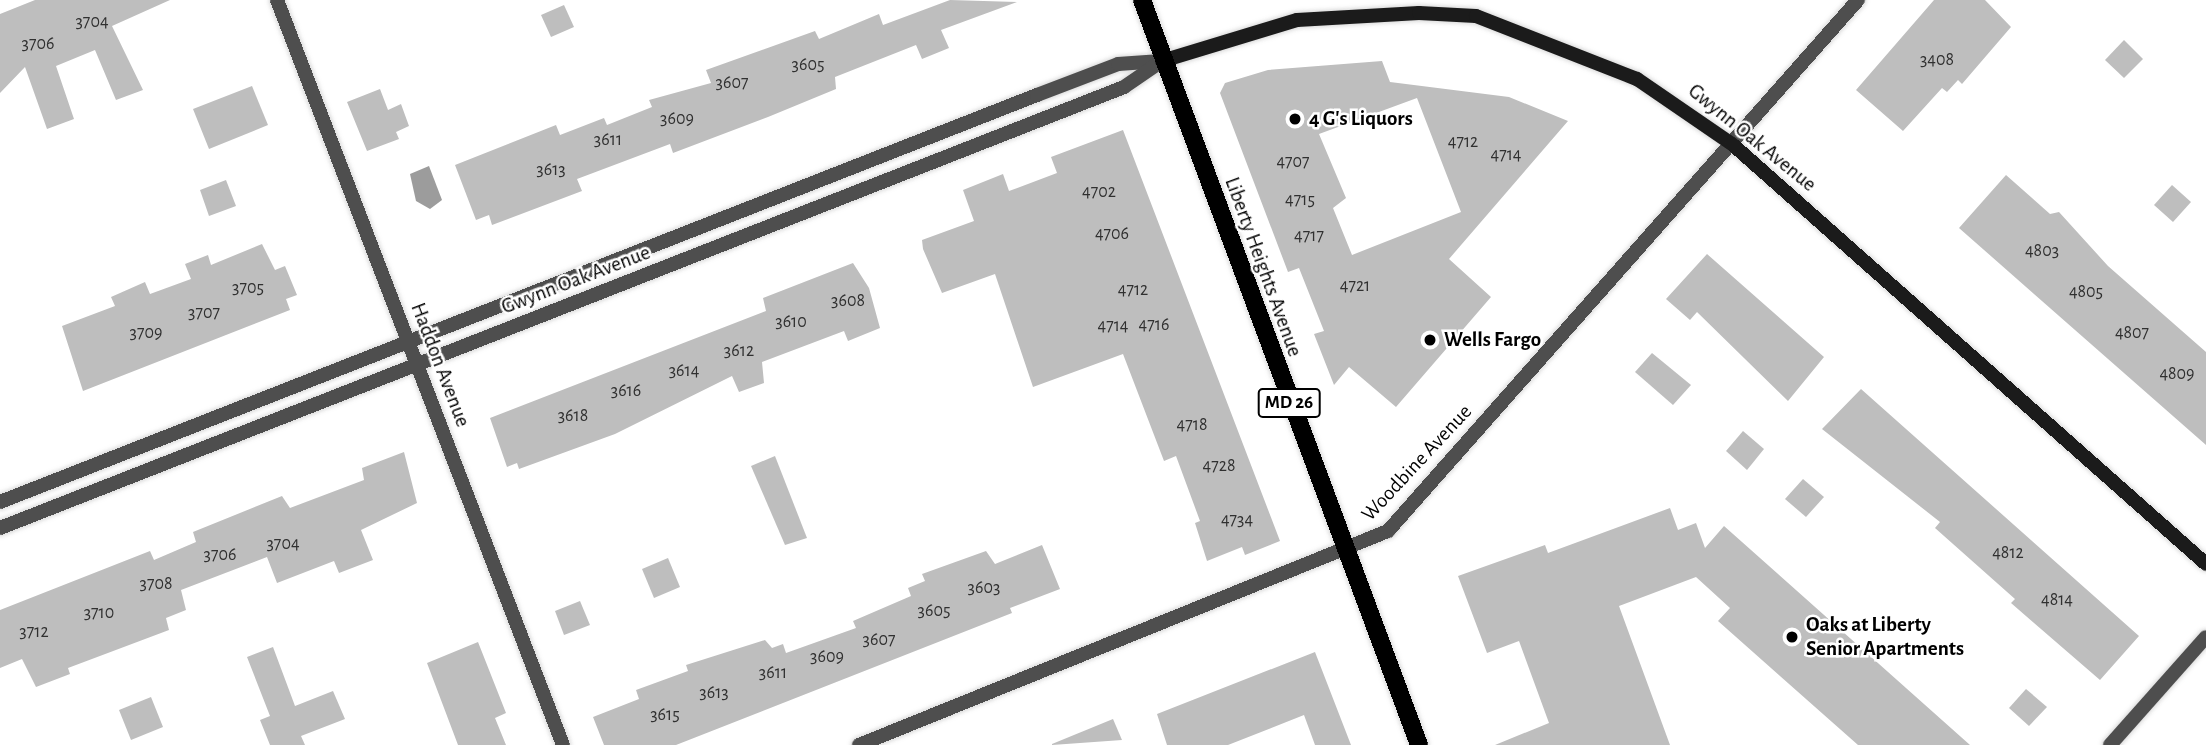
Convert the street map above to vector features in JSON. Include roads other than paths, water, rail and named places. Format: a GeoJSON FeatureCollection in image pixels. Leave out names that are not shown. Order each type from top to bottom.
{"type":"FeatureCollection","features":[{"type":"Feature","properties":{"kind":"main road","name":"Liberty Heights Avenue"},"geometry":{"type":"LineString","coordinates":[[1142,0],[1162,61],[1419,745]]}},
{"type":"Feature","properties":{"kind":"main road","name":"Gwynn Oak Avenue"},"geometry":{"type":"LineString","coordinates":[[1162,61],[1297,20],[1476,16],[1637,79],[1732,144],[2206,564]]}},
{"type":"Feature","properties":{"kind":"street","name":"Haddon Avenue"},"geometry":{"type":"LineString","coordinates":[[277,0],[563,745]]}},
{"type":"Feature","properties":{"kind":"street","name":"Woodbine Avenue"},"geometry":{"type":"LineString","coordinates":[[859,745],[1345,551],[1388,531],[1858,0]]}},
{"type":"Feature","properties":{"kind":"street","name":"Gwynn Oak Avenue"},"geometry":{"type":"LineString","coordinates":[[0,502],[1048,90],[1118,64],[1162,61]]}},
{"type":"Feature","properties":{"kind":"street","name":"Gwynn Oak Avenue"},"geometry":{"type":"LineString","coordinates":[[0,528],[1124,87],[1162,61]]}},
{"type":"Feature","properties":{"kind":"street"},"geometry":{"type":"LineString","coordinates":[[2110,745],[2206,637]]}},
{"type":"Feature","properties":{"kind":"place","name":"4 G's Liquors"},"geometry":{"type":"Point","coordinates":[1295,119]}},
{"type":"Feature","properties":{"kind":"place","name":"Wells Fargo"},"geometry":{"type":"Point","coordinates":[1430,340]}},
{"type":"Feature","properties":{"kind":"place","name":"Oaks at Liberty Senior Apartments"},"geometry":{"type":"Point","coordinates":[1792,637]}}]}
